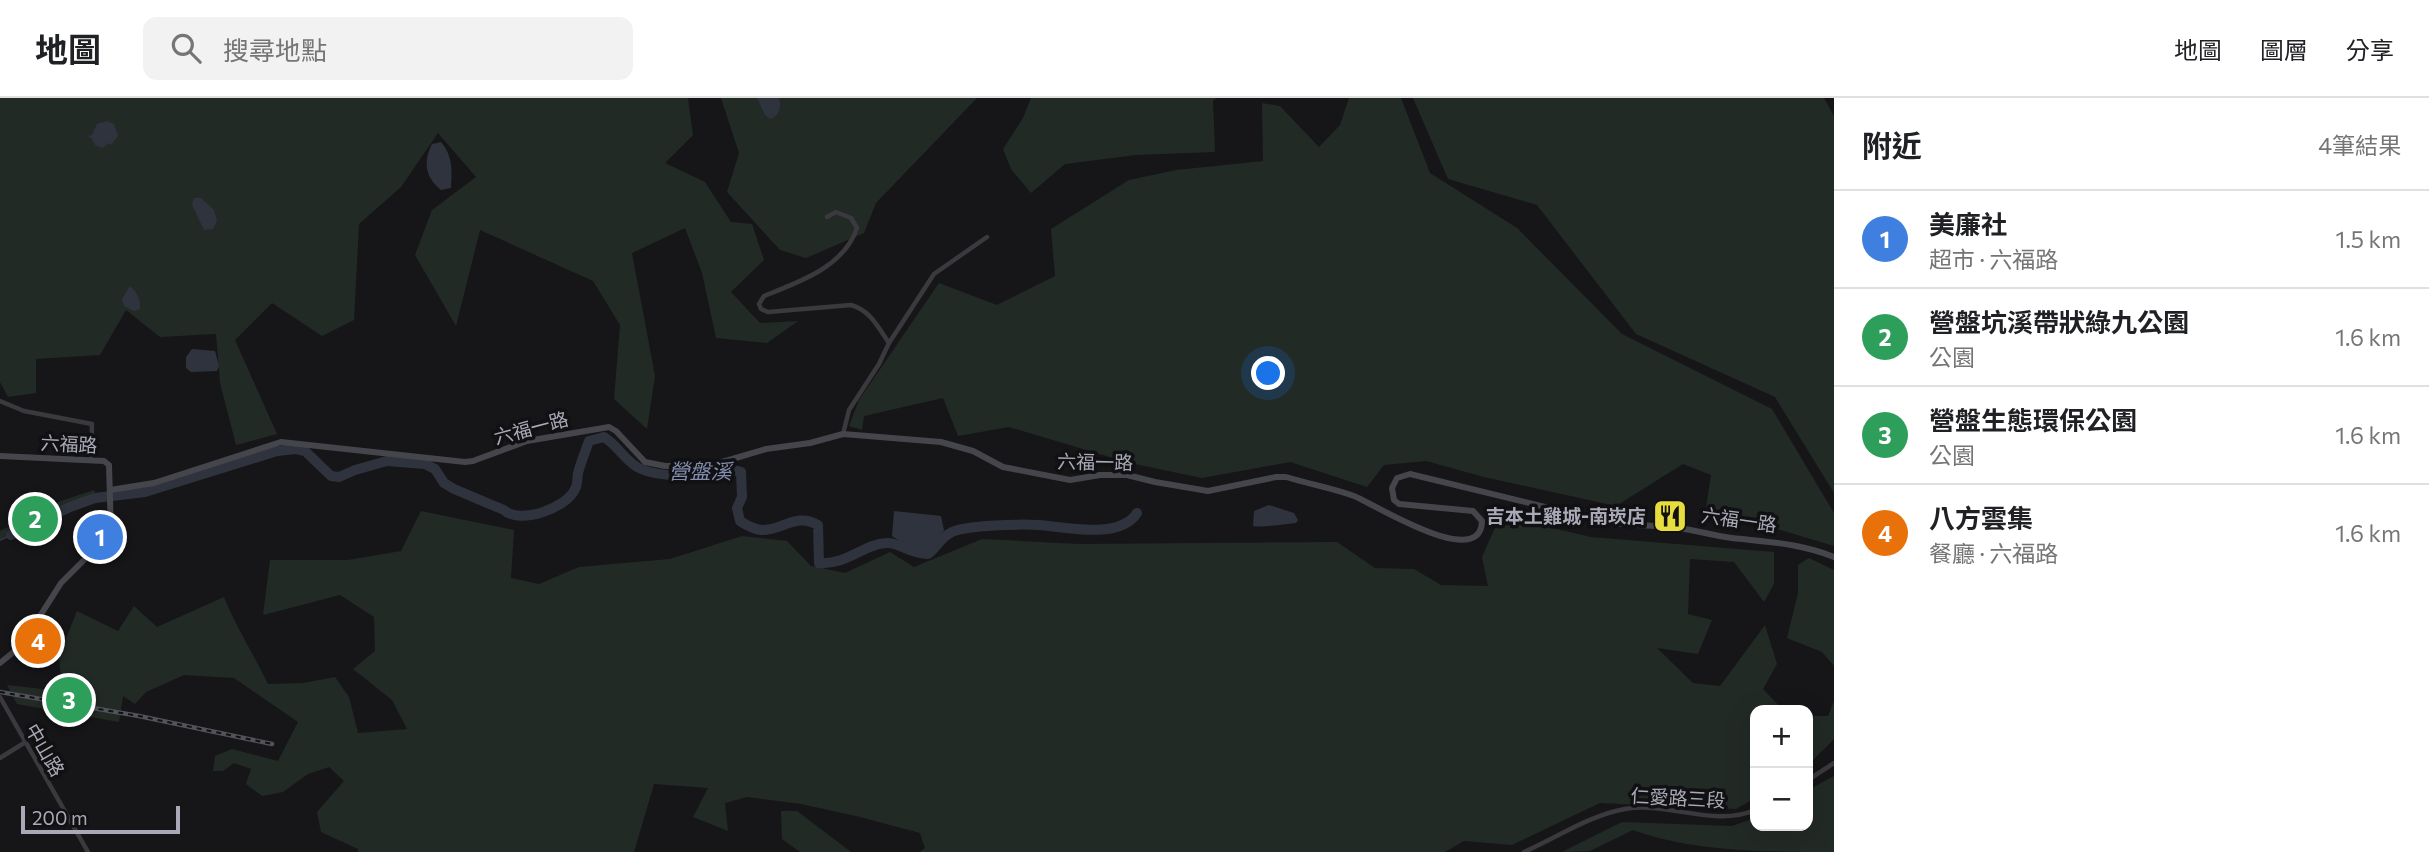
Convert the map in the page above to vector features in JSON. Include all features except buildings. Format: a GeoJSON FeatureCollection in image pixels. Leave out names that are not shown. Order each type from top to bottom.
{"type":"FeatureCollection","features":[{"type":"Feature","properties":{"kind":"street"},"geometry":{"type":"LineString","coordinates":[[827,217],[836,212],[851,218],[857,228],[852,242],[823,269],[764,296],[759,304],[761,309],[768,312],[851,305],[862,307],[888,342]]}},
{"type":"Feature","properties":{"kind":"street"},"geometry":{"type":"LineString","coordinates":[[843,434],[849,410],[879,364],[888,342],[934,274],[987,237]]}},
{"type":"Feature","properties":{"kind":"street"},"geometry":{"type":"LineString","coordinates":[[0,401],[24,411],[92,424],[91,462]]}},
{"type":"Feature","properties":{"kind":"street","name":"六福一路"},"geometry":{"type":"LineString","coordinates":[[110,490],[155,483],[281,442],[465,462],[527,442],[609,427],[645,462],[686,467],[712,465],[766,449],[810,443],[843,434],[941,442],[973,451],[1003,467],[1070,480],[1100,475],[1127,475],[1208,491],[1286,477],[1353,496],[1412,526],[1463,540],[1475,539],[1478,536],[1482,521],[1473,511],[1406,506],[1394,500],[1392,488],[1397,478],[1410,474],[1607,522],[1630,526],[1680,528],[1724,537],[1785,543],[1834,556]]}},
{"type":"Feature","properties":{"kind":"street","name":"六福路"},"geometry":{"type":"LineString","coordinates":[[0,456],[104,461],[110,466],[110,490]]}},
{"type":"Feature","properties":{"kind":"street"},"geometry":{"type":"LineString","coordinates":[[0,663],[21,646],[61,583],[109,537],[110,490]]}},
{"type":"Feature","properties":{"kind":"street","name":"中山路"},"geometry":{"type":"LineString","coordinates":[[0,697],[88,852]]}},
{"type":"Feature","properties":{"kind":"street"},"geometry":{"type":"LineString","coordinates":[[0,758],[24,743]]}},
{"type":"Feature","properties":{"kind":"street"},"geometry":{"type":"LineString","coordinates":[[1813,777],[1834,763]]}},
{"type":"Feature","properties":{"kind":"street","name":"仁愛路三段"},"geometry":{"type":"LineString","coordinates":[[1524,852],[1626,808],[1642,807],[1716,816],[1750,812]]}},
{"type":"Feature","properties":{"kind":"shaded area"},"geometry":{"type":"Polygon","coordinates":[[[0,98],[688,98],[693,135],[665,163],[705,182],[731,222],[752,224],[764,260],[731,292],[760,323],[798,321],[767,343],[716,338],[702,273],[685,228],[632,253],[655,376],[647,429],[614,399],[620,325],[593,281],[480,230],[456,326],[415,255],[432,210],[476,177],[438,133],[401,187],[359,224],[354,320],[322,336],[272,303],[235,340],[277,434],[236,445],[220,383],[216,334],[160,337],[126,310],[100,355],[36,359],[36,393],[8,397],[0,382],[0,98]]]}},
{"type":"Feature","properties":{"kind":"shaded area"},"geometry":{"type":"Polygon","coordinates":[[[721,98],[977,98],[876,203],[864,233],[806,258],[780,250],[727,192],[739,153],[721,98]]]}},
{"type":"Feature","properties":{"kind":"shaded area"},"geometry":{"type":"Polygon","coordinates":[[[757,98],[779,98],[778,113],[770,119],[765,115],[757,98]]]}},
{"type":"Feature","properties":{"kind":"shaded area"},"geometry":{"type":"Polygon","coordinates":[[[1031,98],[1217,98],[1213,101],[1215,152],[1136,155],[1065,164],[1031,193],[1011,169],[1003,149],[1023,118],[1031,98]]]}},
{"type":"Feature","properties":{"kind":"shaded area"},"geometry":{"type":"Polygon","coordinates":[[[1349,98],[1401,98],[1430,173],[1517,228],[1622,334],[1772,409],[1834,513],[1834,546],[1760,524],[1705,514],[1711,475],[1683,464],[1616,506],[1484,477],[1426,461],[1384,465],[1367,487],[1290,462],[1202,478],[1130,463],[1009,427],[958,436],[943,398],[864,416],[862,430],[849,426],[859,400],[939,283],[997,305],[1055,276],[1051,229],[1129,180],[1176,170],[1263,161],[1262,103],[1280,106],[1319,147],[1340,125],[1349,98]]]}},
{"type":"Feature","properties":{"kind":"shaded area"},"geometry":{"type":"Polygon","coordinates":[[[1413,98],[1824,98],[1834,116],[1834,493],[1775,397],[1636,334],[1537,205],[1448,179],[1413,98]]]}},
{"type":"Feature","properties":{"kind":"shaded area"},"geometry":{"type":"Polygon","coordinates":[[[107,121],[114,124],[118,136],[111,145],[110,143],[102,148],[95,145],[88,136],[92,135],[97,124],[107,121]]]}},
{"type":"Feature","properties":{"kind":"shaded area"},"geometry":{"type":"Polygon","coordinates":[[[441,142],[450,158],[452,176],[451,188],[441,190],[429,174],[427,157],[432,144],[441,142]]]}},
{"type":"Feature","properties":{"kind":"shaded area"},"geometry":{"type":"Polygon","coordinates":[[[194,198],[201,198],[214,210],[217,221],[213,229],[204,230],[192,205],[194,198]]]}},
{"type":"Feature","properties":{"kind":"shaded area"},"geometry":{"type":"Polygon","coordinates":[[[130,286],[140,302],[140,309],[134,311],[124,306],[122,299],[130,286]]]}},
{"type":"Feature","properties":{"kind":"shaded area"},"geometry":{"type":"Polygon","coordinates":[[[192,349],[215,351],[219,366],[217,371],[191,372],[186,368],[186,357],[192,349]]]}},
{"type":"Feature","properties":{"kind":"shaded area"},"geometry":{"type":"Polygon","coordinates":[[[94,490],[97,497],[70,506],[0,539],[0,531],[61,501],[94,490]]]}},
{"type":"Feature","properties":{"kind":"shaded area"},"geometry":{"type":"Polygon","coordinates":[[[1269,505],[1294,513],[1298,520],[1296,523],[1253,526],[1254,511],[1269,505]]]}},
{"type":"Feature","properties":{"kind":"shaded area"},"geometry":{"type":"Polygon","coordinates":[[[421,511],[514,530],[511,578],[539,584],[579,567],[670,559],[742,536],[787,541],[811,566],[845,573],[890,552],[914,567],[982,539],[1079,544],[1337,542],[1375,568],[1414,569],[1441,585],[1488,586],[1482,557],[1494,530],[1505,517],[1591,537],[1774,552],[1774,584],[1764,602],[1734,562],[1690,559],[1688,614],[1712,620],[1698,654],[1657,648],[1693,683],[1720,686],[1765,625],[1777,664],[1763,689],[1778,705],[1750,705],[1750,801],[1736,809],[1600,803],[1512,845],[1464,841],[1445,852],[920,852],[925,848],[920,833],[801,804],[747,797],[725,803],[728,831],[693,817],[708,788],[654,784],[634,852],[358,852],[358,849],[321,832],[317,812],[344,781],[329,767],[308,774],[283,792],[262,796],[246,784],[251,769],[234,763],[223,771],[213,771],[215,756],[232,749],[278,761],[298,722],[234,678],[184,675],[146,692],[135,704],[123,696],[119,722],[17,704],[7,685],[69,692],[81,677],[61,679],[59,656],[77,611],[118,631],[134,606],[157,627],[224,597],[268,684],[303,683],[335,677],[349,697],[358,733],[407,729],[392,700],[353,669],[375,651],[374,617],[340,595],[263,615],[270,560],[348,560],[401,551],[421,511]]]}},
{"type":"Feature","properties":{"kind":"shaded area"},"geometry":{"type":"Polygon","coordinates":[[[894,511],[941,516],[944,530],[930,550],[911,549],[892,536],[894,511]]]}},
{"type":"Feature","properties":{"kind":"shaded area"},"geometry":{"type":"Polygon","coordinates":[[[1809,558],[1834,570],[1834,666],[1822,652],[1787,638],[1798,593],[1798,565],[1809,558]]]}},
{"type":"Feature","properties":{"kind":"shaded area"},"geometry":{"type":"Polygon","coordinates":[[[1834,701],[1834,739],[1813,760],[1813,716],[1828,716],[1834,701]]]}},
{"type":"Feature","properties":{"kind":"shaded area"},"geometry":{"type":"Polygon","coordinates":[[[1834,776],[1834,852],[1706,847],[1633,830],[1590,851],[1562,852],[1622,822],[1732,826],[1750,820],[1750,831],[1813,831],[1813,787],[1834,776]]]}},
{"type":"Feature","properties":{"kind":"shaded area"},"geometry":{"type":"Polygon","coordinates":[[[781,811],[797,811],[851,852],[800,852],[782,839],[781,811]]]}},
{"type":"Feature","properties":{"kind":"waterway","name":"營盤溪"},"geometry":{"type":"LineString","coordinates":[[11,535],[95,498],[145,492],[277,451],[296,449],[305,451],[331,476],[339,477],[387,461],[425,464],[435,469],[444,483],[454,489],[511,514],[531,515],[553,508],[570,496],[577,486],[578,473],[589,441],[604,437],[632,464],[651,472],[666,475],[697,475],[725,470],[741,472],[742,497],[737,508],[740,521],[761,530],[803,520],[818,525],[819,563],[838,561],[878,544],[887,543],[928,554],[948,534],[970,528],[1039,525],[1105,529],[1118,527],[1137,513]]}},
{"type":"Feature","properties":{"kind":"waterway","name":"營盤溪"},"geometry":{"type":"LineString","coordinates":[[0,540],[11,535]]}},
{"type":"Feature","properties":{"kind":"railway"},"geometry":{"type":"LineString","coordinates":[[0,692],[139,716],[272,744]]}},
{"type":"Feature","properties":{"kind":"place","name":"吉本土雞城-南崁店"},"geometry":{"type":"Point","coordinates":[1670,516]}},
{"type":"Feature","properties":{"kind":"place","name":"營盤坑溪帶狀綠九公園"},"geometry":{"type":"Point","coordinates":[35,519]}},
{"type":"Feature","properties":{"kind":"place","name":"美廉社"},"geometry":{"type":"Point","coordinates":[100,537]}},
{"type":"Feature","properties":{"kind":"place","name":"八方雲集"},"geometry":{"type":"Point","coordinates":[38,641]}},
{"type":"Feature","properties":{"kind":"place","name":"營盤生態環保公園"},"geometry":{"type":"Point","coordinates":[69,700]}}]}
